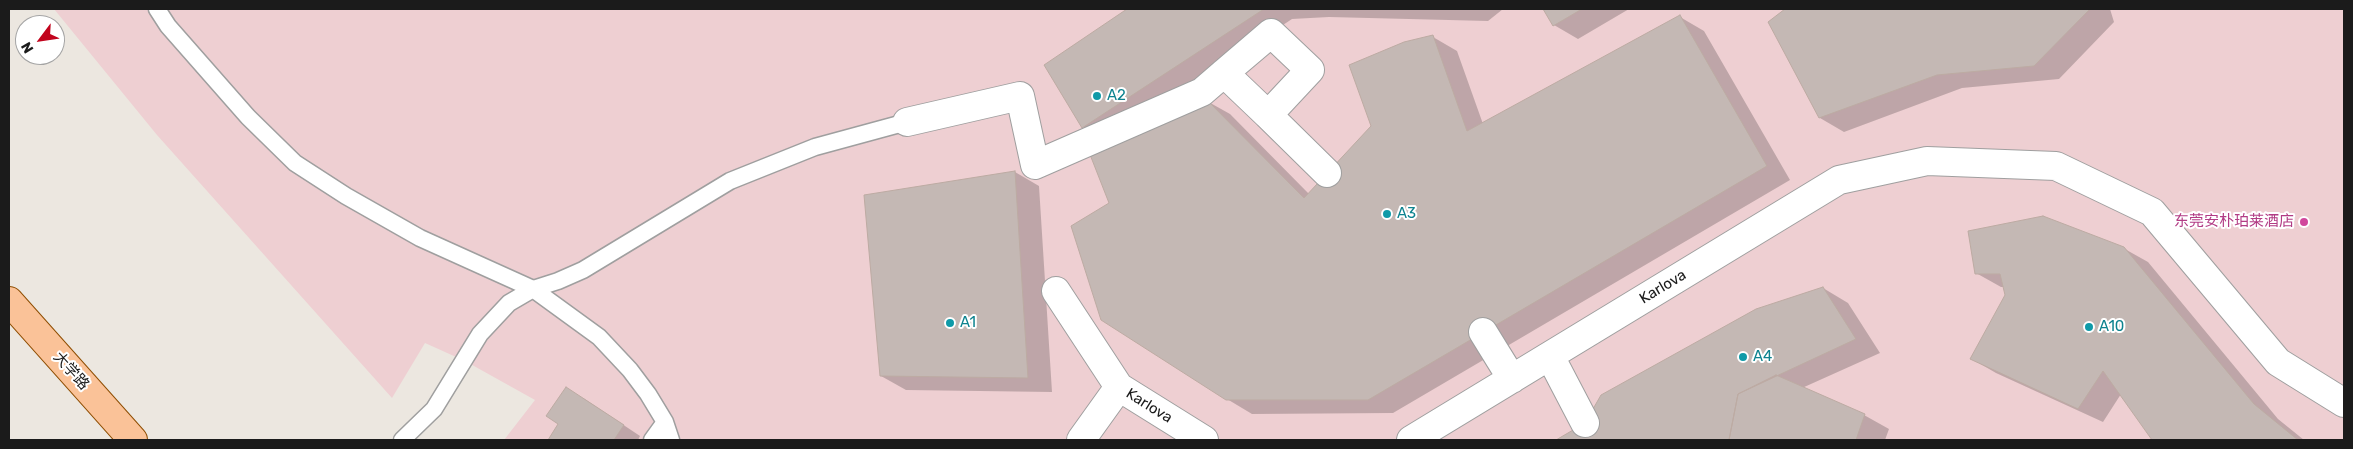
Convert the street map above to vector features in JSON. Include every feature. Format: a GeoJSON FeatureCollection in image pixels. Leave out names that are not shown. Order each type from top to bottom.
{"type":"FeatureCollection","features":[{"type":"Feature","properties":{"kind":"main road","name":"大学路"},"geometry":{"type":"LineString","coordinates":[[9,301],[133,440]]}},
{"type":"Feature","properties":{"kind":"street"},"geometry":{"type":"LineString","coordinates":[[907,122],[1020,96],[1035,165],[1202,92],[1271,33],[1310,70],[1268,115]]}},
{"type":"Feature","properties":{"kind":"street"},"geometry":{"type":"LineString","coordinates":[[1224,73],[1327,173]]}},
{"type":"Feature","properties":{"kind":"street","name":"Karlova"},"geometry":{"type":"LineString","coordinates":[[1411,440],[1839,180],[1927,161],[2056,166],[2152,212],[2278,362],[2344,403]]}},
{"type":"Feature","properties":{"kind":"street"},"geometry":{"type":"LineString","coordinates":[[1056,291],[1119,387],[1081,440]]}},
{"type":"Feature","properties":{"kind":"street"},"geometry":{"type":"LineString","coordinates":[[1483,332],[1512,379]]}},
{"type":"Feature","properties":{"kind":"street"},"geometry":{"type":"LineString","coordinates":[[1550,356],[1585,423]]}},
{"type":"Feature","properties":{"kind":"street","name":"Karlova"},"geometry":{"type":"LineString","coordinates":[[1119,387],[1204,440]]}},
{"type":"Feature","properties":{"kind":"lane"},"geometry":{"type":"LineString","coordinates":[[157,9],[168,26],[248,117],[295,163],[346,196],[420,238],[533,289],[599,337],[630,370],[648,394],[665,422],[671,440]]}},
{"type":"Feature","properties":{"kind":"lane"},"geometry":{"type":"LineString","coordinates":[[402,440],[434,409],[480,334],[509,303],[533,289],[583,270],[730,181],[815,147],[907,122]]}},
{"type":"Feature","properties":{"kind":"lane"},"geometry":{"type":"LineString","coordinates":[[652,440],[665,422]]}},
{"type":"Feature","properties":{"kind":"shaded area"},"geometry":{"type":"Polygon","coordinates":[[[54,9],[2344,9],[2344,440],[504,440],[535,400],[465,361],[425,343],[392,398],[157,135],[65,22],[65,15],[59,15],[54,9]]]}},
{"type":"Feature","properties":{"kind":"building","name":"A2"},"geometry":{"type":"Polygon","coordinates":[[[1127,9],[1264,9],[1082,128],[1044,65],[1127,9]]]}},
{"type":"Feature","properties":{"kind":"building"},"geometry":{"type":"Polygon","coordinates":[[[1543,9],[1582,9],[1553,26],[1543,9]]]}},
{"type":"Feature","properties":{"kind":"building"},"geometry":{"type":"Polygon","coordinates":[[[1785,9],[2090,9],[2034,66],[1937,75],[1819,118],[1768,22],[1785,9]]]}},
{"type":"Feature","properties":{"kind":"building","name":"A3"},"geometry":{"type":"Polygon","coordinates":[[[1680,15],[1767,166],[1368,400],[1226,400],[1101,320],[1071,226],[1109,203],[1089,152],[1205,98],[1304,198],[1371,126],[1349,65],[1404,42],[1433,35],[1467,131],[1680,15]]]}},
{"type":"Feature","properties":{"kind":"building","name":"A1"},"geometry":{"type":"Polygon","coordinates":[[[1015,171],[1028,378],[880,376],[864,195],[1015,171]]]}},
{"type":"Feature","properties":{"kind":"building","name":"A10"},"geometry":{"type":"Polygon","coordinates":[[[2043,216],[2124,247],[2254,404],[2298,440],[2152,440],[2103,371],[2078,409],[1970,359],[2005,295],[2000,274],[1975,274],[1968,231],[2043,216]]]}},
{"type":"Feature","properties":{"kind":"building","name":"A4"},"geometry":{"type":"Polygon","coordinates":[[[1823,287],[1856,339],[1738,394],[1729,440],[1556,440],[1585,423],[1601,395],[1756,309],[1823,287]]]}},
{"type":"Feature","properties":{"kind":"building"},"geometry":{"type":"Polygon","coordinates":[[[1776,375],[1865,414],[1856,440],[1729,440],[1738,394],[1776,375]]]}},
{"type":"Feature","properties":{"kind":"building"},"geometry":{"type":"Polygon","coordinates":[[[566,387],[624,425],[614,440],[548,440],[558,424],[546,416],[566,387]]]}},
{"type":"Feature","properties":{"kind":"place","name":"A2"},"geometry":{"type":"Point","coordinates":[1097,96]}},
{"type":"Feature","properties":{"kind":"place","name":"A3"},"geometry":{"type":"Point","coordinates":[1387,214]}},
{"type":"Feature","properties":{"kind":"place","name":"东莞安朴珀莱酒店"},"geometry":{"type":"Point","coordinates":[2304,222]}},
{"type":"Feature","properties":{"kind":"place","name":"A1"},"geometry":{"type":"Point","coordinates":[950,323]}},
{"type":"Feature","properties":{"kind":"place","name":"A10"},"geometry":{"type":"Point","coordinates":[2089,327]}},
{"type":"Feature","properties":{"kind":"place","name":"A4"},"geometry":{"type":"Point","coordinates":[1743,357]}}]}
